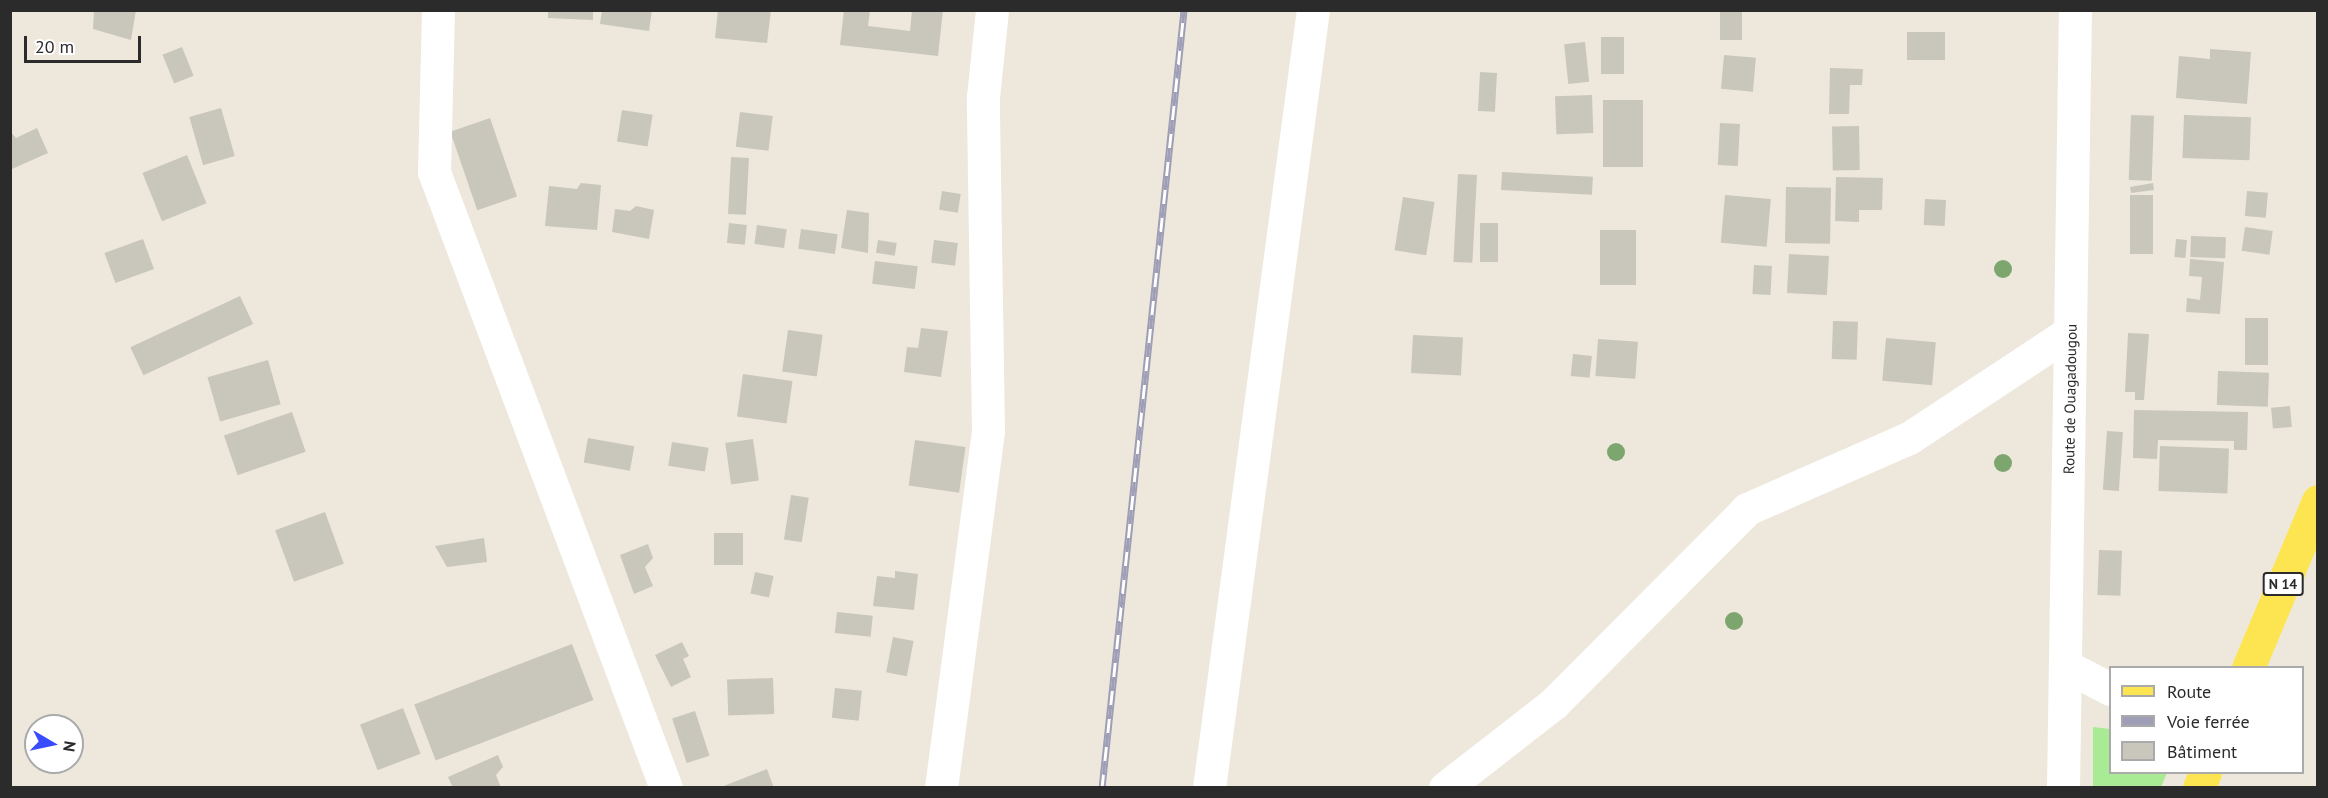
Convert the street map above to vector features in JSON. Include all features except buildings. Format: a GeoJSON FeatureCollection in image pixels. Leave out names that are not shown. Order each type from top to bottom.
{"type":"FeatureCollection","features":[{"type":"Feature","properties":{"kind":"main road","name":"N 14"},"geometry":{"type":"LineString","coordinates":[[2249,666],[2318,501]]}},
{"type":"Feature","properties":{"kind":"street"},"geometry":{"type":"LineString","coordinates":[[438,10],[434,172],[666,788]]}},
{"type":"Feature","properties":{"kind":"street"},"geometry":{"type":"LineString","coordinates":[[940,788],[988,431],[983,97],[992,10]]}},
{"type":"Feature","properties":{"kind":"street"},"geometry":{"type":"LineString","coordinates":[[1209,788],[1313,10]]}},
{"type":"Feature","properties":{"kind":"street","name":"Route de Ouagadougou"},"geometry":{"type":"LineString","coordinates":[[2063,788],[2075,10]]}},
{"type":"Feature","properties":{"kind":"street"},"geometry":{"type":"LineString","coordinates":[[1445,788],[1554,703],[1746,509],[1909,438],[2070,332]]}},
{"type":"Feature","properties":{"kind":"street"},"geometry":{"type":"LineString","coordinates":[[2066,666],[2109,688]]}},
{"type":"Feature","properties":{"kind":"green space"},"geometry":{"type":"Polygon","coordinates":[[[2093,727],[2109,729],[2109,774],[2167,774],[2161,787],[2093,787],[2093,727]]]}},
{"type":"Feature","properties":{"kind":"railway"},"geometry":{"type":"LineString","coordinates":[[1102,788],[1184,10]]}}]}
